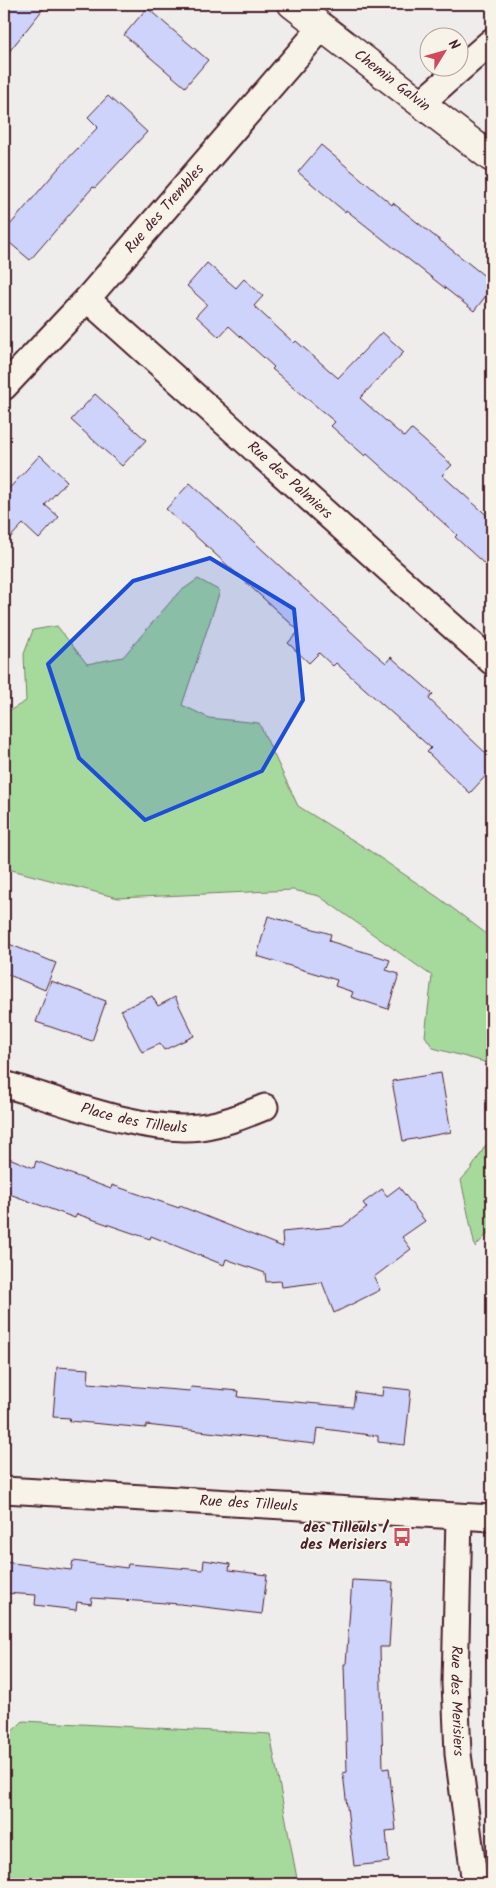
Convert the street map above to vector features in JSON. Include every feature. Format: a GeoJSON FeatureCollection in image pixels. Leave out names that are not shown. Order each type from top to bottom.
{"type":"FeatureCollection","features":[{"type":"Feature","properties":{"kind":"street","name":"Chemin Galvin"},"geometry":{"type":"LineString","coordinates":[[292,4],[492,158]]}},
{"type":"Feature","properties":{"kind":"street","name":"Rue des Trembles"},"geometry":{"type":"LineString","coordinates":[[4,387],[87,299],[322,27]]}},
{"type":"Feature","properties":{"kind":"street"},"geometry":{"type":"LineString","coordinates":[[421,103],[492,41]]}},
{"type":"Feature","properties":{"kind":"street","name":"Rue des Palmiers"},"geometry":{"type":"LineString","coordinates":[[87,299],[492,662]]}},
{"type":"Feature","properties":{"kind":"street","name":"Place des Tilleuls"},"geometry":{"type":"LineString","coordinates":[[4,1084],[144,1125],[198,1127],[233,1120],[265,1107]]}},
{"type":"Feature","properties":{"kind":"street","name":"Rue des Tilleuls"},"geometry":{"type":"LineString","coordinates":[[4,1490],[492,1518]]}},
{"type":"Feature","properties":{"kind":"street","name":"Rue des Merisiers"},"geometry":{"type":"LineString","coordinates":[[459,1517],[455,1683],[458,1754],[475,1884]]}},
{"type":"Feature","properties":{"kind":"highlighted area"},"geometry":{"type":"Polygon","coordinates":[[[210,558],[294,609],[303,700],[262,771],[145,820],[79,758],[48,664],[133,581],[210,558]]]}},
{"type":"Feature","properties":{"kind":"green space"},"geometry":{"type":"Polygon","coordinates":[[[198,579],[220,591],[182,705],[209,718],[259,723],[298,806],[364,847],[439,898],[492,938],[492,1064],[433,1048],[425,1036],[432,976],[319,896],[293,890],[118,898],[4,868],[4,714],[26,701],[24,654],[33,630],[57,626],[87,664],[123,657],[178,593],[198,579]]]}},
{"type":"Feature","properties":{"kind":"green space"},"geometry":{"type":"Polygon","coordinates":[[[492,1135],[492,1229],[475,1247],[461,1180],[471,1169],[492,1135]]]}},
{"type":"Feature","properties":{"kind":"green space"},"geometry":{"type":"Polygon","coordinates":[[[23,1721],[270,1734],[298,1884],[4,1884],[4,1739],[23,1721]]]}},
{"type":"Feature","properties":{"kind":"building"},"geometry":{"type":"Polygon","coordinates":[[[4,4],[47,4],[4,58],[4,4]]]}},
{"type":"Feature","properties":{"kind":"building"},"geometry":{"type":"Polygon","coordinates":[[[147,8],[208,60],[185,87],[124,35],[147,8]]]}},
{"type":"Feature","properties":{"kind":"building"},"geometry":{"type":"Polygon","coordinates":[[[108,96],[147,132],[95,188],[93,187],[30,260],[4,238],[4,232],[57,170],[98,127],[88,117],[108,96]]]}},
{"type":"Feature","properties":{"kind":"building"},"geometry":{"type":"Polygon","coordinates":[[[321,145],[392,205],[393,203],[492,282],[492,288],[474,311],[346,210],[345,212],[298,172],[321,145]]]}},
{"type":"Feature","properties":{"kind":"building"},"geometry":{"type":"Polygon","coordinates":[[[207,263],[236,288],[244,279],[263,296],[254,306],[294,343],[296,341],[338,378],[382,332],[404,352],[360,398],[404,437],[411,429],[452,465],[442,475],[492,520],[492,571],[455,537],[457,535],[367,454],[365,456],[331,426],[335,422],[272,369],[274,367],[229,326],[219,337],[196,316],[207,304],[187,286],[207,263]]]}},
{"type":"Feature","properties":{"kind":"building"},"geometry":{"type":"Polygon","coordinates":[[[95,394],[146,440],[122,466],[71,420],[95,394]]]}},
{"type":"Feature","properties":{"kind":"building"},"geometry":{"type":"Polygon","coordinates":[[[40,455],[67,481],[45,505],[59,517],[39,539],[23,524],[4,544],[4,494],[40,455]]]}},
{"type":"Feature","properties":{"kind":"building"},"geometry":{"type":"Polygon","coordinates":[[[190,483],[372,651],[386,663],[391,657],[433,694],[429,699],[492,759],[492,769],[470,793],[427,752],[431,748],[336,663],[333,666],[319,653],[309,663],[288,643],[299,631],[166,509],[190,483]]]}},
{"type":"Feature","properties":{"kind":"building"},"geometry":{"type":"Polygon","coordinates":[[[268,916],[331,934],[329,941],[390,960],[386,970],[399,974],[388,1009],[351,997],[353,992],[335,986],[337,980],[257,956],[268,916]]]}},
{"type":"Feature","properties":{"kind":"building"},"geometry":{"type":"Polygon","coordinates":[[[4,942],[56,963],[45,990],[4,973],[4,942]]]}},
{"type":"Feature","properties":{"kind":"building"},"geometry":{"type":"Polygon","coordinates":[[[51,981],[106,1001],[92,1041],[36,1022],[51,981]]]}},
{"type":"Feature","properties":{"kind":"building"},"geometry":{"type":"Polygon","coordinates":[[[152,996],[158,1006],[175,997],[194,1036],[164,1050],[160,1044],[142,1052],[121,1010],[152,996]]]}},
{"type":"Feature","properties":{"kind":"building"},"geometry":{"type":"Polygon","coordinates":[[[441,1073],[451,1132],[403,1141],[392,1081],[441,1073]]]}},
{"type":"Feature","properties":{"kind":"building"},"geometry":{"type":"Polygon","coordinates":[[[4,1156],[34,1168],[36,1161],[111,1189],[112,1185],[179,1208],[180,1206],[283,1247],[282,1232],[343,1226],[367,1208],[363,1203],[382,1189],[387,1196],[399,1187],[425,1221],[402,1237],[411,1249],[374,1277],[380,1290],[334,1313],[322,1282],[282,1287],[281,1281],[266,1282],[265,1273],[226,1259],[224,1265],[151,1236],[150,1239],[77,1214],[75,1218],[4,1192],[4,1156]]]}},
{"type":"Feature","properties":{"kind":"building"},"geometry":{"type":"Polygon","coordinates":[[[57,1367],[89,1369],[88,1383],[190,1391],[191,1387],[239,1391],[238,1397],[353,1407],[355,1392],[382,1396],[383,1387],[411,1390],[405,1445],[378,1442],[378,1436],[317,1428],[315,1444],[146,1425],[146,1428],[69,1421],[70,1418],[53,1417],[57,1367]]]}},
{"type":"Feature","properties":{"kind":"building"},"geometry":{"type":"Polygon","coordinates":[[[204,1560],[230,1564],[229,1570],[267,1575],[262,1614],[180,1604],[92,1598],[91,1604],[77,1602],[76,1610],[35,1605],[36,1595],[4,1593],[4,1562],[71,1570],[73,1561],[127,1568],[128,1564],[203,1570],[204,1560]]]}},
{"type":"Feature","properties":{"kind":"building"},"geometry":{"type":"Polygon","coordinates":[[[352,1580],[393,1582],[389,1647],[380,1647],[383,1769],[389,1768],[396,1830],[386,1831],[389,1862],[354,1866],[343,1773],[347,1772],[344,1664],[346,1664],[352,1580]]]}},
{"type":"Feature","properties":{"kind":"place","name":"des Tilleuls / des Merisiers"},"geometry":{"type":"Point","coordinates":[402,1537]}}]}
